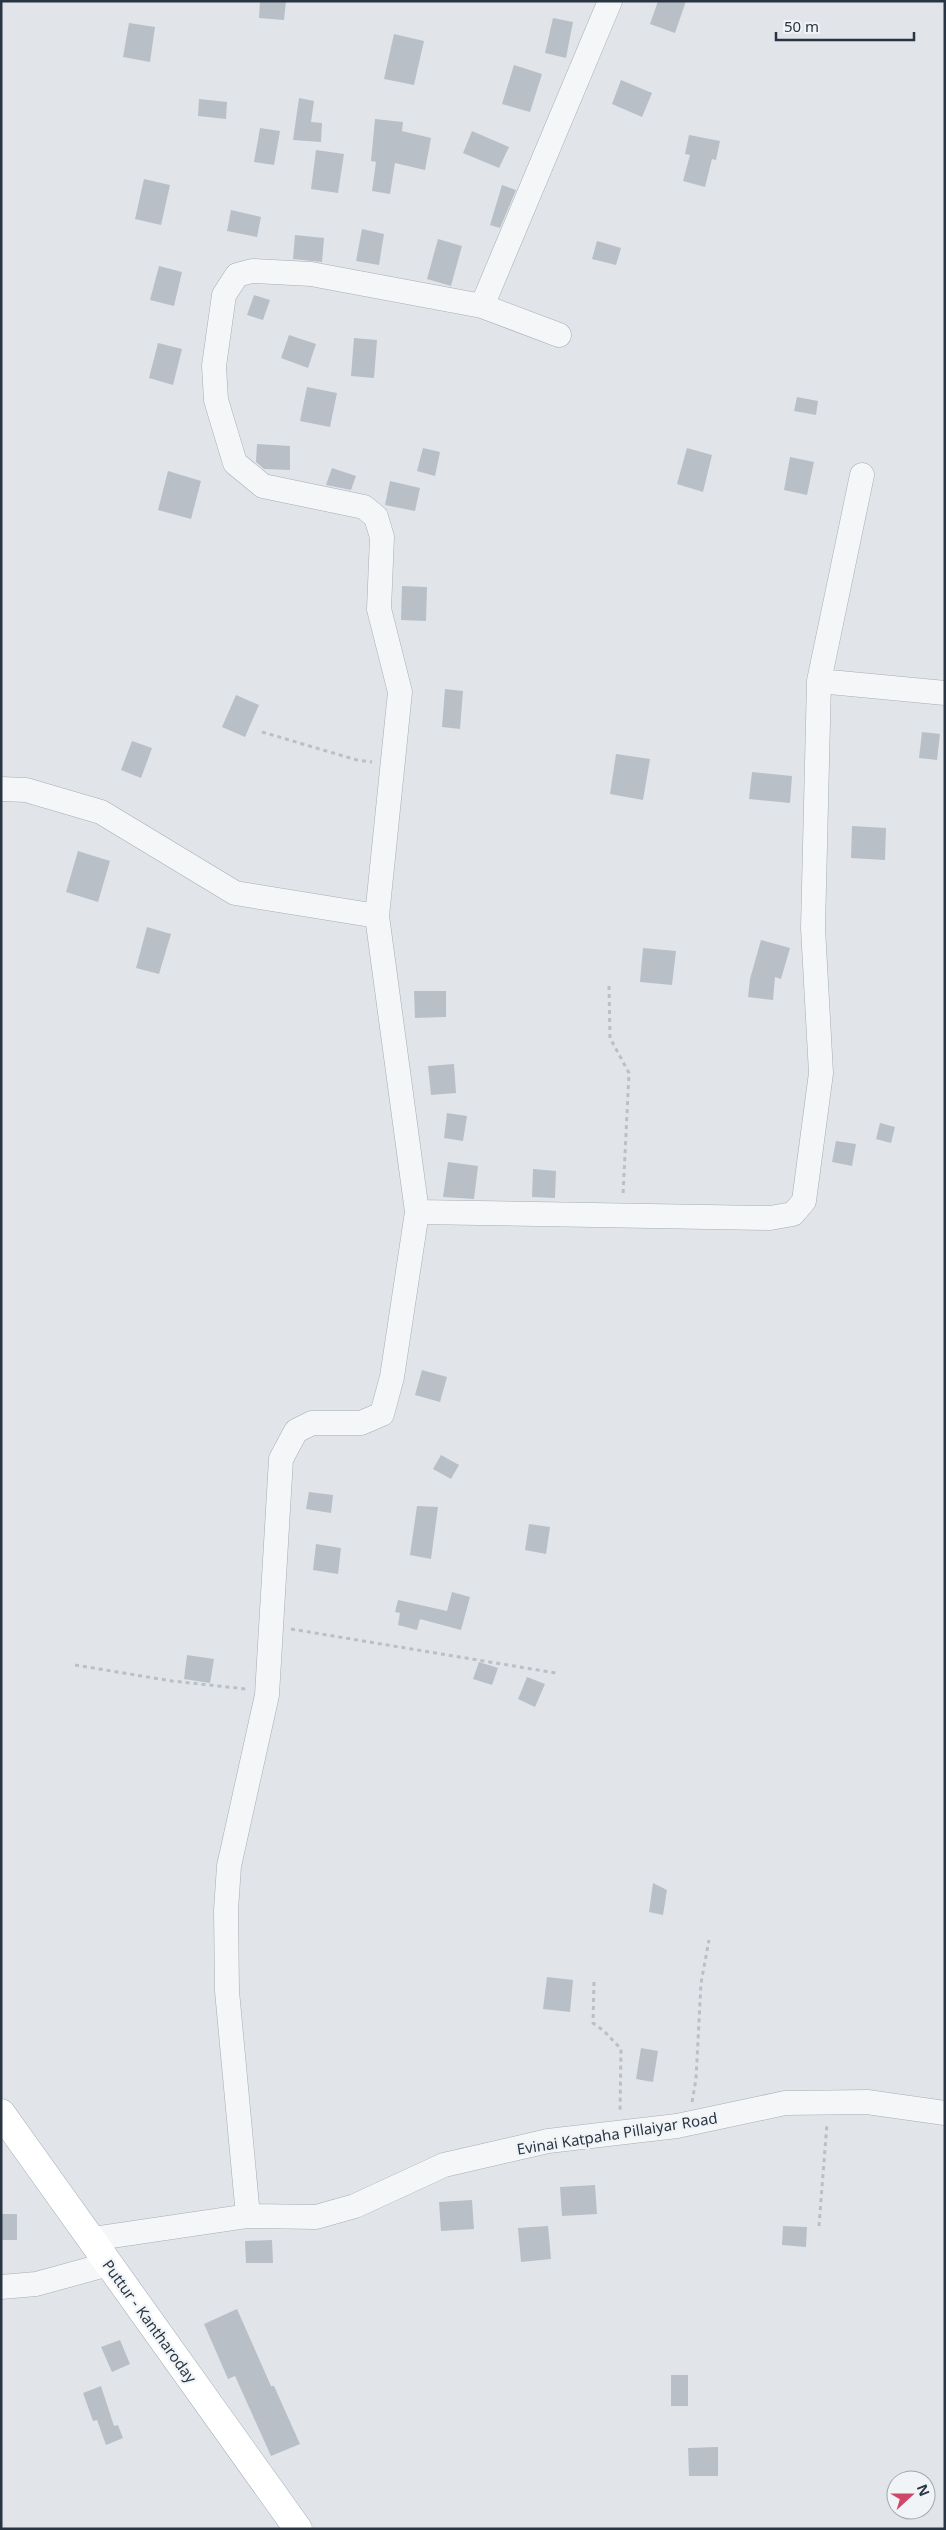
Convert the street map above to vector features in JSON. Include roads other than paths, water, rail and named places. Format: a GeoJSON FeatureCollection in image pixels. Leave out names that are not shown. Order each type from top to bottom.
{"type":"FeatureCollection","features":[{"type":"Feature","properties":{"kind":"main road","name":"Puttur - Kantharoday"},"geometry":{"type":"LineString","coordinates":[[1,2113],[298,2529]]}},
{"type":"Feature","properties":{"kind":"street"},"geometry":{"type":"LineString","coordinates":[[482,306],[610,1]]}},
{"type":"Feature","properties":{"kind":"street"},"geometry":{"type":"LineString","coordinates":[[248,2216],[226,1991],[226,1910],[230,1866],[267,1691],[281,1459],[296,1430],[312,1423],[362,1422],[382,1414],[392,1377],[416,1212],[377,916],[400,692],[379,609],[382,536],[376,517],[364,507],[263,486],[235,463],[216,400],[214,366],[224,295],[237,275],[252,271],[311,274],[482,306],[560,335]]}},
{"type":"Feature","properties":{"kind":"street"},"geometry":{"type":"LineString","coordinates":[[416,1212],[770,1218],[793,1214],[804,1201],[821,1073],[813,928],[819,681],[862,475]]}},
{"type":"Feature","properties":{"kind":"street"},"geometry":{"type":"LineString","coordinates":[[819,681],[945,693]]}},
{"type":"Feature","properties":{"kind":"street"},"geometry":{"type":"LineString","coordinates":[[1,789],[26,790],[101,812],[235,893],[377,916]]}},
{"type":"Feature","properties":{"kind":"street","name":"Evinai Katpaha Pillaiyar Road"},"geometry":{"type":"LineString","coordinates":[[92,2240],[248,2216],[316,2217],[355,2206],[444,2165],[548,2141],[694,2123],[785,2103],[867,2102],[945,2113]]}},
{"type":"Feature","properties":{"kind":"street"},"geometry":{"type":"LineString","coordinates":[[1,2287],[36,2284],[109,2264]]}}]}
